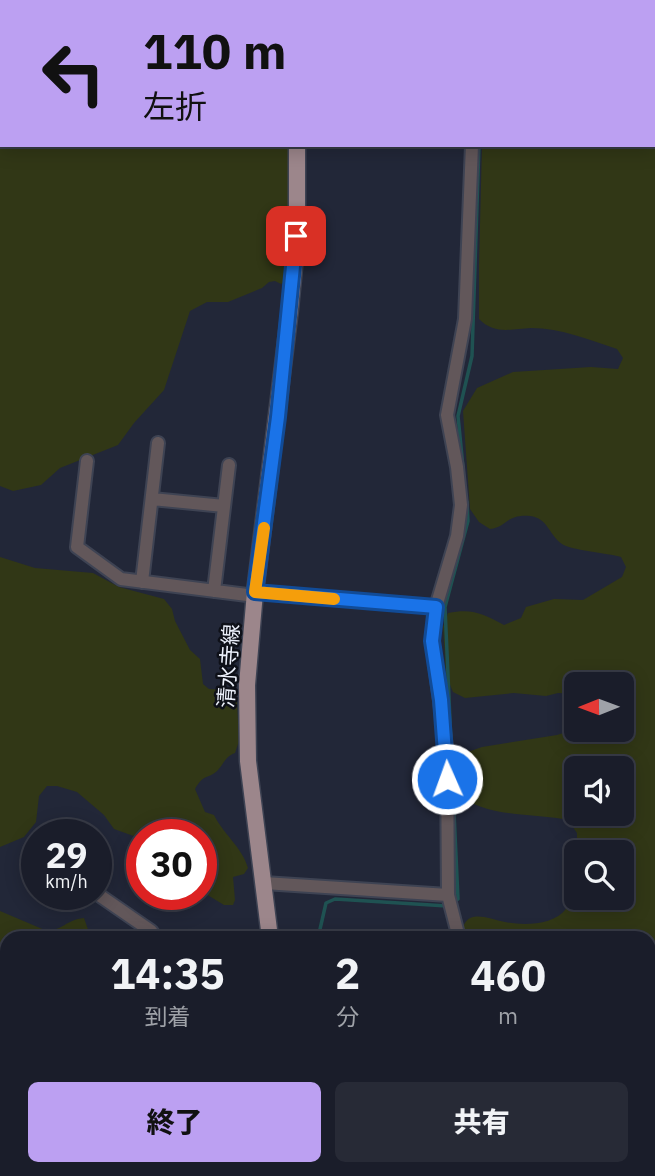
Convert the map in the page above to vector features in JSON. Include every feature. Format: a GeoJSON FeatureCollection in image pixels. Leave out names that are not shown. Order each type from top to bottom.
{"type":"FeatureCollection","features":[{"type":"Feature","properties":{"kind":"main road","name":"清水寺線"},"geometry":{"type":"LineString","coordinates":[[269,931],[248,761],[246,722],[255,594],[290,309],[296,236],[297,147]]}},
{"type":"Feature","properties":{"kind":"street"},"geometry":{"type":"LineString","coordinates":[[457,931],[448,895],[447,754],[432,641],[436,607],[457,536],[461,505],[447,415],[465,319],[472,147]]}},
{"type":"Feature","properties":{"kind":"street"},"geometry":{"type":"LineString","coordinates":[[142,582],[158,443]]}},
{"type":"Feature","properties":{"kind":"street"},"geometry":{"type":"LineString","coordinates":[[87,461],[77,547],[121,579],[214,591],[436,607]]}},
{"type":"Feature","properties":{"kind":"street"},"geometry":{"type":"LineString","coordinates":[[214,591],[229,466]]}},
{"type":"Feature","properties":{"kind":"street"},"geometry":{"type":"LineString","coordinates":[[152,499],[224,506]]}},
{"type":"Feature","properties":{"kind":"street"},"geometry":{"type":"LineString","coordinates":[[264,883],[448,895]]}},
{"type":"Feature","properties":{"kind":"street"},"geometry":{"type":"LineString","coordinates":[[112,904],[150,931]]}},
{"type":"Feature","properties":{"kind":"street"},"geometry":{"type":"LineString","coordinates":[[648,1176],[655,1176]]}},
{"type":"Feature","properties":{"kind":"green space"},"geometry":{"type":"Polygon","coordinates":[[[0,147],[292,147],[291,248],[286,281],[281,284],[269,282],[262,288],[228,302],[207,302],[190,311],[164,390],[118,445],[60,468],[41,485],[13,491],[0,486],[0,147]]]}},
{"type":"Feature","properties":{"kind":"green space"},"geometry":{"type":"Polygon","coordinates":[[[482,147],[655,147],[655,931],[463,931],[466,921],[476,916],[521,924],[546,921],[565,910],[634,910],[634,840],[577,840],[577,833],[572,826],[634,826],[634,756],[564,756],[564,819],[495,811],[469,801],[459,793],[459,761],[465,753],[482,747],[564,733],[564,742],[634,742],[634,672],[564,672],[564,693],[546,696],[514,693],[465,698],[453,692],[446,675],[443,627],[448,613],[478,613],[504,625],[521,618],[526,607],[554,599],[583,600],[622,577],[626,567],[621,557],[562,544],[545,523],[536,517],[516,517],[490,529],[479,522],[470,509],[463,411],[477,388],[513,372],[591,367],[618,369],[623,358],[617,349],[575,335],[531,328],[497,329],[479,319],[482,147]]]}},
{"type":"Feature","properties":{"kind":"green space"},"geometry":{"type":"Polygon","coordinates":[[[0,557],[35,568],[93,573],[119,587],[164,599],[172,609],[190,650],[200,659],[203,684],[209,689],[225,690],[237,701],[239,741],[235,753],[227,758],[215,773],[201,780],[195,789],[205,812],[217,819],[126,819],[126,833],[114,829],[112,819],[107,819],[77,792],[47,786],[39,796],[36,819],[21,819],[21,838],[0,847],[0,557]]]}},
{"type":"Feature","properties":{"kind":"green space"},"geometry":{"type":"Polygon","coordinates":[[[217,820],[242,854],[248,868],[244,874],[233,877],[235,900],[233,905],[224,905],[217,901],[217,820]]]}},
{"type":"Feature","properties":{"kind":"green space"},"geometry":{"type":"Polygon","coordinates":[[[0,911],[47,931],[0,931],[0,911]]]}},
{"type":"Feature","properties":{"kind":"green space"},"geometry":{"type":"Polygon","coordinates":[[[84,918],[89,931],[47,931],[57,929],[84,918]]]}},
{"type":"Feature","properties":{"kind":"waterway"},"geometry":{"type":"LineString","coordinates":[[463,467],[458,416],[472,356],[479,147]]}},
{"type":"Feature","properties":{"kind":"waterway"},"geometry":{"type":"LineString","coordinates":[[451,743],[445,607],[468,521],[467,502]]}},
{"type":"Feature","properties":{"kind":"waterway"},"geometry":{"type":"LineString","coordinates":[[453,790],[458,899],[453,902]]}},
{"type":"Feature","properties":{"kind":"waterway"},"geometry":{"type":"LineString","coordinates":[[320,931],[326,903],[335,899],[447,906]]}},
{"type":"Feature","properties":{"kind":"slow traffic"},"geometry":{"type":"LineString","coordinates":[[264,528],[255,592],[334,599]]}},
{"type":"Feature","properties":{"kind":"route"},"geometry":{"type":"LineString","coordinates":[[296,236],[278,417],[255,592],[436,607],[432,641],[447,754],[447,779]]}}]}
